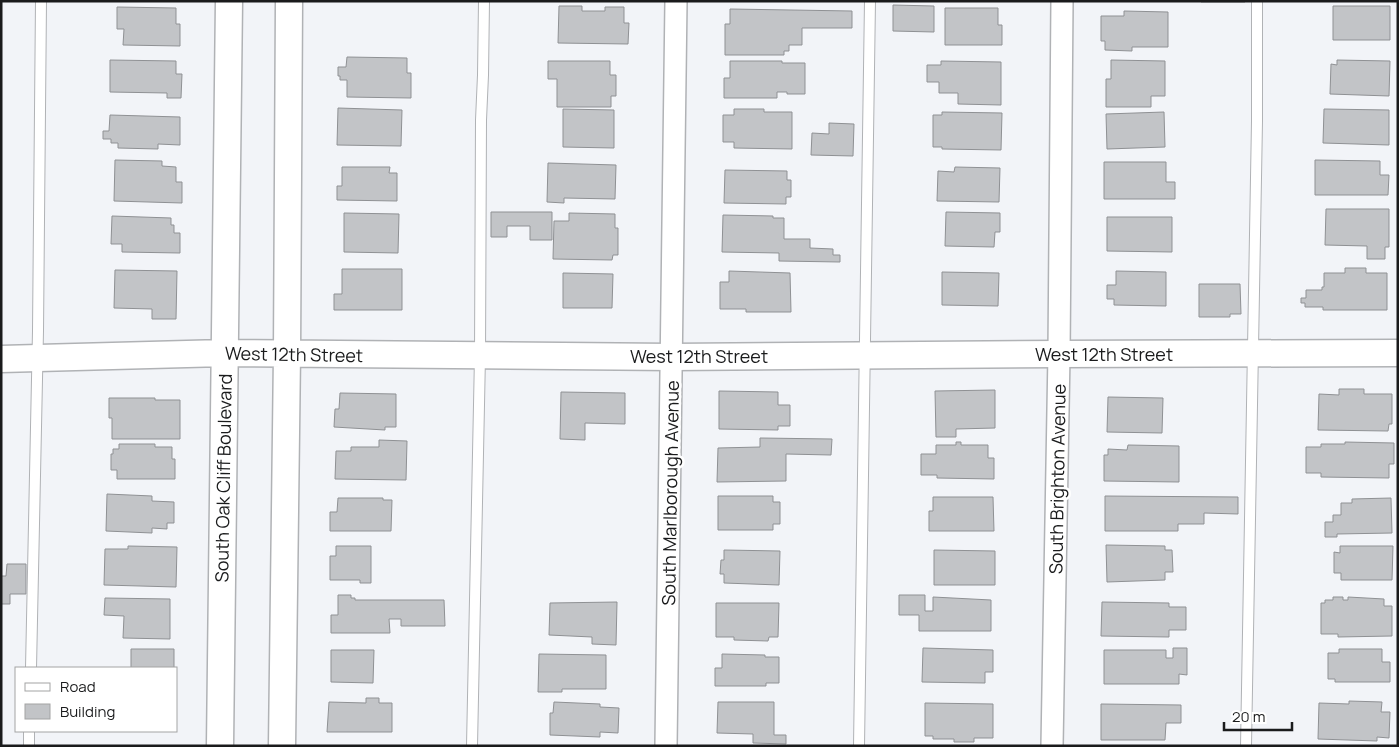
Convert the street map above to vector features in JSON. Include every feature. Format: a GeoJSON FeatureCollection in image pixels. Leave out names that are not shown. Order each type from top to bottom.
{"type":"FeatureCollection","features":[{"type":"Feature","properties":{"kind":"street","name":"South Oak Cliff Boulevard"},"geometry":{"type":"LineString","coordinates":[[220,746],[229,1]]}},
{"type":"Feature","properties":{"kind":"street"},"geometry":{"type":"LineString","coordinates":[[282,746],[289,1]]}},
{"type":"Feature","properties":{"kind":"street","name":"South Marlborough Avenue"},"geometry":{"type":"LineString","coordinates":[[666,746],[676,1]]}},
{"type":"Feature","properties":{"kind":"street","name":"South Brighton Avenue"},"geometry":{"type":"LineString","coordinates":[[1052,746],[1059,354],[1062,1]]}},
{"type":"Feature","properties":{"kind":"street","name":"West 12th Street"},"geometry":{"type":"LineString","coordinates":[[1,359],[224,353],[672,357],[1398,353]]}},
{"type":"Feature","properties":{"kind":"lane"},"geometry":{"type":"LineString","coordinates":[[31,667],[41,1]]}},
{"type":"Feature","properties":{"kind":"lane"},"geometry":{"type":"LineString","coordinates":[[472,746],[480,356],[480,130],[484,1]]}},
{"type":"Feature","properties":{"kind":"lane"},"geometry":{"type":"LineString","coordinates":[[859,746],[870,1]]}},
{"type":"Feature","properties":{"kind":"lane"},"geometry":{"type":"LineString","coordinates":[[1246,746],[1257,1]]}},
{"type":"Feature","properties":{"kind":"lane"},"geometry":{"type":"LineString","coordinates":[[29,732],[29,746]]}},
{"type":"Feature","properties":{"kind":"building"},"geometry":{"type":"Polygon","coordinates":[[[1245,1],[1245,2],[1201,2],[1245,1]]]}},
{"type":"Feature","properties":{"kind":"building"},"geometry":{"type":"Polygon","coordinates":[[[893,5],[934,6],[934,32],[893,31],[893,5]]]}},
{"type":"Feature","properties":{"kind":"building"},"geometry":{"type":"Polygon","coordinates":[[[559,6],[582,6],[582,11],[605,11],[605,7],[624,7],[624,23],[629,23],[628,44],[558,43],[559,6]]]}},
{"type":"Feature","properties":{"kind":"building"},"geometry":{"type":"Polygon","coordinates":[[[1333,6],[1390,6],[1390,40],[1333,40],[1333,6]]]}},
{"type":"Feature","properties":{"kind":"building"},"geometry":{"type":"Polygon","coordinates":[[[117,7],[176,8],[176,24],[180,24],[180,46],[123,45],[124,29],[117,29],[117,7]]]}},
{"type":"Feature","properties":{"kind":"building"},"geometry":{"type":"Polygon","coordinates":[[[945,8],[998,8],[998,25],[1002,25],[1002,45],[945,45],[945,8]]]}},
{"type":"Feature","properties":{"kind":"building"},"geometry":{"type":"Polygon","coordinates":[[[730,9],[852,11],[852,28],[802,28],[802,45],[789,45],[789,51],[784,51],[784,55],[725,55],[725,24],[730,24],[730,9]]]}},
{"type":"Feature","properties":{"kind":"building"},"geometry":{"type":"Polygon","coordinates":[[[1124,11],[1168,12],[1168,47],[1132,47],[1132,51],[1105,50],[1105,41],[1101,41],[1101,16],[1124,16],[1124,11]]]}},
{"type":"Feature","properties":{"kind":"building"},"geometry":{"type":"Polygon","coordinates":[[[347,57],[407,58],[407,73],[411,73],[411,98],[347,97],[347,80],[340,80],[338,67],[346,67],[347,57]]]}},
{"type":"Feature","properties":{"kind":"building"},"geometry":{"type":"Polygon","coordinates":[[[110,60],[176,61],[176,74],[182,74],[181,98],[167,98],[167,93],[110,92],[110,60]]]}},
{"type":"Feature","properties":{"kind":"building"},"geometry":{"type":"Polygon","coordinates":[[[1111,60],[1165,61],[1165,96],[1151,96],[1151,107],[1106,107],[1106,79],[1111,79],[1111,60]]]}},
{"type":"Feature","properties":{"kind":"building"},"geometry":{"type":"Polygon","coordinates":[[[1337,60],[1390,61],[1389,96],[1330,94],[1331,64],[1337,65],[1337,60]]]}},
{"type":"Feature","properties":{"kind":"building"},"geometry":{"type":"Polygon","coordinates":[[[548,61],[610,61],[610,75],[616,75],[616,96],[611,96],[611,107],[557,107],[557,79],[548,79],[548,61]]]}},
{"type":"Feature","properties":{"kind":"building"},"geometry":{"type":"Polygon","coordinates":[[[730,61],[805,63],[805,94],[777,92],[777,98],[724,98],[724,78],[730,78],[730,61]]]}},
{"type":"Feature","properties":{"kind":"building"},"geometry":{"type":"Polygon","coordinates":[[[941,61],[1001,62],[1001,105],[958,104],[958,93],[939,93],[939,82],[927,82],[927,65],[941,65],[941,61]]]}},
{"type":"Feature","properties":{"kind":"building"},"geometry":{"type":"Polygon","coordinates":[[[338,108],[402,110],[401,146],[337,145],[338,108]]]}},
{"type":"Feature","properties":{"kind":"building"},"geometry":{"type":"Polygon","coordinates":[[[563,109],[614,110],[614,148],[563,147],[563,109]]]}},
{"type":"Feature","properties":{"kind":"building"},"geometry":{"type":"Polygon","coordinates":[[[734,109],[764,109],[764,112],[792,112],[792,149],[734,148],[734,142],[723,142],[723,115],[734,115],[734,109]]]}},
{"type":"Feature","properties":{"kind":"building"},"geometry":{"type":"Polygon","coordinates":[[[1324,109],[1389,110],[1389,145],[1323,143],[1324,109]]]}},
{"type":"Feature","properties":{"kind":"building"},"geometry":{"type":"Polygon","coordinates":[[[942,112],[1002,113],[1001,150],[942,149],[942,147],[933,147],[933,115],[942,115],[942,112]]]}},
{"type":"Feature","properties":{"kind":"building"},"geometry":{"type":"Polygon","coordinates":[[[1164,112],[1165,147],[1107,149],[1106,114],[1164,112]]]}},
{"type":"Feature","properties":{"kind":"building"},"geometry":{"type":"Polygon","coordinates":[[[110,115],[180,117],[180,145],[158,144],[158,149],[118,148],[118,143],[111,143],[111,139],[103,139],[103,131],[109,131],[110,115]]]}},
{"type":"Feature","properties":{"kind":"building"},"geometry":{"type":"Polygon","coordinates":[[[829,123],[854,124],[853,156],[811,155],[812,133],[829,134],[829,123]]]}},
{"type":"Feature","properties":{"kind":"building"},"geometry":{"type":"Polygon","coordinates":[[[115,160],[162,161],[162,166],[176,167],[176,182],[182,182],[182,203],[114,201],[115,160]]]}},
{"type":"Feature","properties":{"kind":"building"},"geometry":{"type":"Polygon","coordinates":[[[1315,160],[1380,161],[1380,175],[1389,175],[1388,195],[1315,195],[1315,160]]]}},
{"type":"Feature","properties":{"kind":"building"},"geometry":{"type":"Polygon","coordinates":[[[1104,162],[1166,162],[1166,182],[1175,182],[1175,199],[1104,199],[1104,162]]]}},
{"type":"Feature","properties":{"kind":"building"},"geometry":{"type":"Polygon","coordinates":[[[548,163],[616,165],[615,199],[564,198],[564,203],[547,202],[548,163]]]}},
{"type":"Feature","properties":{"kind":"building"},"geometry":{"type":"Polygon","coordinates":[[[342,167],[390,167],[389,173],[397,173],[397,201],[337,200],[337,186],[342,186],[342,167]]]}},
{"type":"Feature","properties":{"kind":"building"},"geometry":{"type":"Polygon","coordinates":[[[955,167],[1000,168],[999,202],[937,201],[938,171],[954,172],[955,167]]]}},
{"type":"Feature","properties":{"kind":"building"},"geometry":{"type":"Polygon","coordinates":[[[725,170],[787,171],[787,180],[791,180],[791,197],[786,197],[786,204],[724,203],[725,170]]]}},
{"type":"Feature","properties":{"kind":"building"},"geometry":{"type":"Polygon","coordinates":[[[1326,209],[1389,209],[1389,247],[1385,247],[1385,259],[1367,259],[1367,246],[1325,245],[1326,209]]]}},
{"type":"Feature","properties":{"kind":"building"},"geometry":{"type":"Polygon","coordinates":[[[491,212],[552,212],[552,240],[530,240],[530,226],[507,226],[507,237],[491,237],[491,212]]]}},
{"type":"Feature","properties":{"kind":"building"},"geometry":{"type":"Polygon","coordinates":[[[946,212],[1000,213],[1000,232],[995,232],[994,247],[945,246],[946,212]]]}},
{"type":"Feature","properties":{"kind":"building"},"geometry":{"type":"Polygon","coordinates":[[[344,213],[399,214],[398,253],[344,252],[344,213]]]}},
{"type":"Feature","properties":{"kind":"building"},"geometry":{"type":"Polygon","coordinates":[[[569,213],[615,214],[615,228],[618,228],[618,255],[613,255],[612,260],[553,259],[554,221],[569,221],[569,213]]]}},
{"type":"Feature","properties":{"kind":"building"},"geometry":{"type":"Polygon","coordinates":[[[723,215],[784,218],[784,239],[810,239],[810,248],[833,249],[833,255],[840,255],[840,262],[779,261],[779,253],[722,252],[723,215]]]}},
{"type":"Feature","properties":{"kind":"building"},"geometry":{"type":"Polygon","coordinates":[[[112,216],[171,218],[171,225],[174,225],[174,233],[180,233],[180,253],[122,252],[122,244],[111,244],[112,216]]]}},
{"type":"Feature","properties":{"kind":"building"},"geometry":{"type":"Polygon","coordinates":[[[1107,217],[1172,217],[1172,252],[1107,251],[1107,217]]]}},
{"type":"Feature","properties":{"kind":"building"},"geometry":{"type":"Polygon","coordinates":[[[1345,268],[1366,268],[1366,273],[1387,273],[1387,310],[1323,310],[1323,307],[1305,307],[1305,303],[1301,303],[1301,298],[1306,298],[1306,290],[1322,290],[1322,287],[1324,287],[1324,273],[1345,273],[1345,268]]]}},
{"type":"Feature","properties":{"kind":"building"},"geometry":{"type":"Polygon","coordinates":[[[342,269],[402,269],[402,310],[334,310],[334,294],[342,294],[342,269]]]}},
{"type":"Feature","properties":{"kind":"building"},"geometry":{"type":"Polygon","coordinates":[[[115,270],[177,271],[176,319],[152,319],[152,309],[114,308],[115,270]]]}},
{"type":"Feature","properties":{"kind":"building"},"geometry":{"type":"Polygon","coordinates":[[[729,271],[790,273],[791,312],[746,312],[746,309],[720,309],[720,282],[729,282],[729,271]]]}},
{"type":"Feature","properties":{"kind":"building"},"geometry":{"type":"Polygon","coordinates":[[[1116,271],[1166,272],[1166,306],[1114,305],[1114,299],[1107,299],[1107,285],[1116,285],[1116,271]]]}},
{"type":"Feature","properties":{"kind":"building"},"geometry":{"type":"Polygon","coordinates":[[[942,272],[999,273],[998,306],[942,305],[942,272]]]}},
{"type":"Feature","properties":{"kind":"building"},"geometry":{"type":"Polygon","coordinates":[[[563,273],[613,274],[612,308],[563,308],[563,273]]]}},
{"type":"Feature","properties":{"kind":"building"},"geometry":{"type":"Polygon","coordinates":[[[1199,284],[1240,284],[1241,314],[1230,314],[1230,317],[1199,317],[1199,284]]]}},
{"type":"Feature","properties":{"kind":"building"},"geometry":{"type":"Polygon","coordinates":[[[1339,389],[1364,389],[1364,394],[1392,394],[1392,424],[1389,424],[1388,431],[1318,430],[1319,394],[1339,395],[1339,389]]]}},
{"type":"Feature","properties":{"kind":"building"},"geometry":{"type":"Polygon","coordinates":[[[995,390],[995,428],[956,429],[956,437],[936,437],[935,391],[995,390]]]}},
{"type":"Feature","properties":{"kind":"building"},"geometry":{"type":"Polygon","coordinates":[[[719,391],[778,392],[778,405],[790,405],[790,426],[778,426],[778,430],[719,429],[719,391]]]}},
{"type":"Feature","properties":{"kind":"building"},"geometry":{"type":"Polygon","coordinates":[[[561,392],[625,393],[625,424],[585,423],[585,440],[560,439],[561,392]]]}},
{"type":"Feature","properties":{"kind":"building"},"geometry":{"type":"Polygon","coordinates":[[[340,393],[396,394],[396,427],[385,427],[385,430],[334,427],[335,409],[339,409],[340,393]]]}},
{"type":"Feature","properties":{"kind":"building"},"geometry":{"type":"Polygon","coordinates":[[[1108,397],[1163,398],[1162,433],[1107,432],[1108,397]]]}},
{"type":"Feature","properties":{"kind":"building"},"geometry":{"type":"Polygon","coordinates":[[[109,398],[180,400],[180,439],[112,439],[112,418],[109,418],[109,398]]]}},
{"type":"Feature","properties":{"kind":"building"},"geometry":{"type":"Polygon","coordinates":[[[760,438],[832,439],[831,455],[786,454],[786,481],[717,482],[718,448],[760,447],[760,438]]]}},
{"type":"Feature","properties":{"kind":"building"},"geometry":{"type":"Polygon","coordinates":[[[379,440],[407,441],[406,480],[335,479],[336,451],[351,451],[351,447],[379,447],[379,440]]]}},
{"type":"Feature","properties":{"kind":"building"},"geometry":{"type":"Polygon","coordinates":[[[956,442],[961,442],[961,445],[988,445],[988,458],[994,458],[994,479],[937,478],[937,475],[921,475],[921,454],[936,454],[936,445],[956,445],[956,442]]]}},
{"type":"Feature","properties":{"kind":"building"},"geometry":{"type":"Polygon","coordinates":[[[1345,442],[1394,443],[1394,464],[1389,464],[1389,478],[1321,477],[1321,473],[1306,473],[1306,447],[1321,447],[1321,444],[1345,444],[1345,442]]]}},
{"type":"Feature","properties":{"kind":"building"},"geometry":{"type":"Polygon","coordinates":[[[119,444],[155,444],[155,447],[172,447],[172,459],[175,459],[175,479],[117,479],[117,470],[111,470],[111,454],[113,454],[113,449],[119,449],[119,444]]]}},
{"type":"Feature","properties":{"kind":"building"},"geometry":{"type":"Polygon","coordinates":[[[1128,445],[1179,446],[1179,482],[1104,481],[1104,455],[1108,455],[1108,449],[1127,450],[1128,445]]]}},
{"type":"Feature","properties":{"kind":"building"},"geometry":{"type":"Polygon","coordinates":[[[107,494],[152,496],[152,501],[174,502],[174,523],[167,523],[167,529],[152,528],[152,533],[106,531],[107,494]]]}},
{"type":"Feature","properties":{"kind":"building"},"geometry":{"type":"Polygon","coordinates":[[[718,496],[773,496],[773,502],[780,502],[780,524],[773,524],[773,530],[718,530],[718,496]]]}},
{"type":"Feature","properties":{"kind":"building"},"geometry":{"type":"Polygon","coordinates":[[[1105,496],[1238,497],[1238,514],[1204,513],[1204,524],[1178,524],[1178,531],[1105,531],[1105,496]]]}},
{"type":"Feature","properties":{"kind":"building"},"geometry":{"type":"Polygon","coordinates":[[[933,497],[993,497],[994,531],[929,531],[929,511],[933,511],[933,497]]]}},
{"type":"Feature","properties":{"kind":"building"},"geometry":{"type":"Polygon","coordinates":[[[338,498],[383,498],[383,500],[392,500],[391,531],[330,531],[330,512],[337,512],[338,498]]]}},
{"type":"Feature","properties":{"kind":"building"},"geometry":{"type":"Polygon","coordinates":[[[1391,498],[1392,533],[1337,534],[1337,537],[1325,537],[1325,522],[1333,522],[1333,515],[1341,515],[1341,503],[1352,503],[1352,499],[1391,498]]]}},
{"type":"Feature","properties":{"kind":"building"},"geometry":{"type":"Polygon","coordinates":[[[1106,545],[1165,546],[1165,550],[1172,550],[1173,572],[1165,572],[1165,580],[1107,582],[1106,545]]]}},
{"type":"Feature","properties":{"kind":"building"},"geometry":{"type":"Polygon","coordinates":[[[128,546],[177,547],[176,587],[104,585],[105,549],[128,549],[128,546]]]}},
{"type":"Feature","properties":{"kind":"building"},"geometry":{"type":"Polygon","coordinates":[[[336,546],[371,546],[371,583],[360,583],[360,580],[330,580],[330,556],[336,556],[336,546]]]}},
{"type":"Feature","properties":{"kind":"building"},"geometry":{"type":"Polygon","coordinates":[[[1340,546],[1393,546],[1392,580],[1341,580],[1341,573],[1334,573],[1334,552],[1340,553],[1340,546]]]}},
{"type":"Feature","properties":{"kind":"building"},"geometry":{"type":"Polygon","coordinates":[[[724,550],[780,551],[779,585],[724,583],[724,574],[720,574],[721,560],[724,560],[724,550]]]}},
{"type":"Feature","properties":{"kind":"building"},"geometry":{"type":"Polygon","coordinates":[[[934,550],[995,551],[995,585],[934,585],[934,550]]]}},
{"type":"Feature","properties":{"kind":"building"},"geometry":{"type":"Polygon","coordinates":[[[7,564],[26,564],[26,594],[10,594],[10,604],[1,604],[1,576],[6,576],[7,564]]]}},
{"type":"Feature","properties":{"kind":"building"},"geometry":{"type":"Polygon","coordinates":[[[338,595],[351,595],[351,598],[355,598],[355,600],[444,600],[445,626],[401,626],[401,619],[389,619],[390,633],[331,633],[331,615],[338,615],[338,595]]]}},
{"type":"Feature","properties":{"kind":"building"},"geometry":{"type":"Polygon","coordinates":[[[899,595],[925,595],[925,611],[933,611],[933,597],[991,600],[991,631],[919,631],[919,615],[899,615],[899,595]]]}},
{"type":"Feature","properties":{"kind":"building"},"geometry":{"type":"Polygon","coordinates":[[[1333,597],[1343,597],[1343,600],[1348,600],[1348,597],[1384,599],[1384,606],[1392,606],[1392,636],[1338,637],[1338,634],[1321,634],[1321,603],[1325,603],[1325,600],[1333,600],[1333,597]]]}},
{"type":"Feature","properties":{"kind":"building"},"geometry":{"type":"Polygon","coordinates":[[[105,598],[170,599],[170,639],[123,638],[124,616],[104,615],[105,598]]]}},
{"type":"Feature","properties":{"kind":"building"},"geometry":{"type":"Polygon","coordinates":[[[617,602],[616,645],[592,644],[592,637],[549,635],[550,603],[617,602]]]}},
{"type":"Feature","properties":{"kind":"building"},"geometry":{"type":"Polygon","coordinates":[[[1102,602],[1169,603],[1169,607],[1186,607],[1186,630],[1169,630],[1169,637],[1101,636],[1102,602]]]}},
{"type":"Feature","properties":{"kind":"building"},"geometry":{"type":"Polygon","coordinates":[[[716,603],[779,603],[778,637],[769,637],[768,641],[734,640],[734,637],[716,637],[716,603]]]}},
{"type":"Feature","properties":{"kind":"building"},"geometry":{"type":"Polygon","coordinates":[[[923,648],[993,650],[993,672],[985,672],[985,683],[922,682],[923,648]]]}},
{"type":"Feature","properties":{"kind":"building"},"geometry":{"type":"Polygon","coordinates":[[[1173,648],[1187,648],[1187,675],[1179,674],[1179,684],[1104,684],[1104,650],[1166,650],[1166,658],[1173,658],[1173,648]]]}},
{"type":"Feature","properties":{"kind":"building"},"geometry":{"type":"Polygon","coordinates":[[[131,649],[174,649],[174,667],[131,667],[131,649]]]}},
{"type":"Feature","properties":{"kind":"building"},"geometry":{"type":"Polygon","coordinates":[[[1339,649],[1382,649],[1382,662],[1390,662],[1390,682],[1335,682],[1335,679],[1328,679],[1328,653],[1339,653],[1339,649]]]}},
{"type":"Feature","properties":{"kind":"building"},"geometry":{"type":"Polygon","coordinates":[[[331,650],[374,650],[373,683],[331,682],[331,650]]]}},
{"type":"Feature","properties":{"kind":"building"},"geometry":{"type":"Polygon","coordinates":[[[539,654],[606,655],[606,689],[562,689],[562,692],[538,692],[539,654]]]}},
{"type":"Feature","properties":{"kind":"building"},"geometry":{"type":"Polygon","coordinates":[[[722,654],[779,657],[779,683],[766,683],[766,686],[715,686],[715,668],[722,668],[722,654]]]}},
{"type":"Feature","properties":{"kind":"building"},"geometry":{"type":"Polygon","coordinates":[[[366,698],[379,698],[379,703],[392,703],[392,732],[327,732],[329,702],[366,703],[366,698]]]}},
{"type":"Feature","properties":{"kind":"building"},"geometry":{"type":"Polygon","coordinates":[[[1349,701],[1382,702],[1381,712],[1390,712],[1389,738],[1377,737],[1377,741],[1318,739],[1319,703],[1349,704],[1349,701]]]}},
{"type":"Feature","properties":{"kind":"building"},"geometry":{"type":"Polygon","coordinates":[[[554,702],[600,704],[600,707],[619,708],[618,733],[600,732],[600,737],[550,735],[550,713],[553,713],[554,702]]]}},
{"type":"Feature","properties":{"kind":"building"},"geometry":{"type":"Polygon","coordinates":[[[718,702],[774,702],[774,735],[786,735],[786,744],[753,743],[753,734],[717,733],[718,702]]]}},
{"type":"Feature","properties":{"kind":"building"},"geometry":{"type":"Polygon","coordinates":[[[925,703],[993,704],[993,738],[974,738],[974,742],[954,742],[954,739],[933,739],[933,736],[925,736],[925,703]]]}},
{"type":"Feature","properties":{"kind":"building"},"geometry":{"type":"Polygon","coordinates":[[[1101,704],[1181,705],[1181,723],[1166,723],[1165,740],[1101,740],[1101,704]]]}}]}
